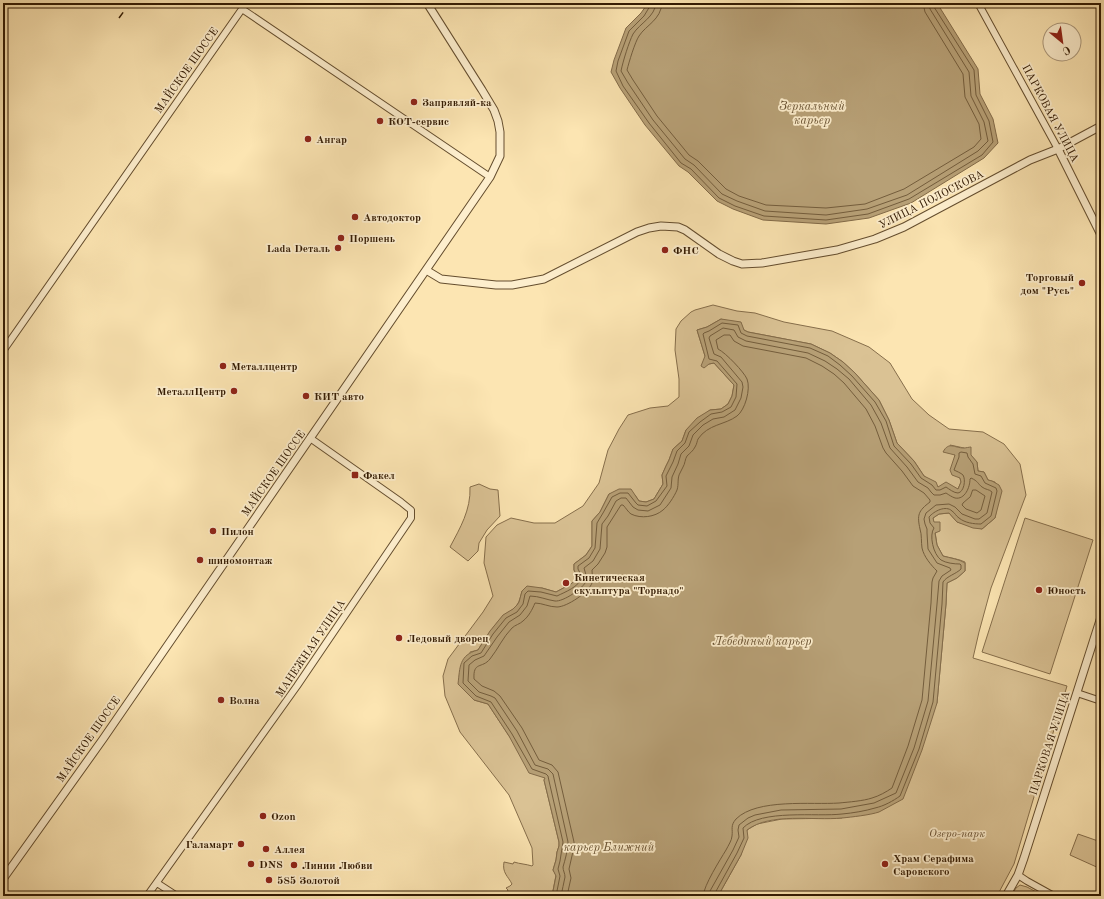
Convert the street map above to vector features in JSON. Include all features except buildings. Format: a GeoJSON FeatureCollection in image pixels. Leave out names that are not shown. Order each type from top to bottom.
{"type":"FeatureCollection","features":[{"type":"Feature","properties":{"kind":"street","name":"МАЙСКОЕ ШОССЕ"},"geometry":{"type":"LineString","coordinates":[[3,879],[107,733],[490,177],[500,156],[500,132],[498,121],[494,110],[482,90],[427,3]]}},
{"type":"Feature","properties":{"kind":"street","name":"ПАРКОВАЯ УЛИЦА"},"geometry":{"type":"LineString","coordinates":[[978,3],[1058,149],[1101,234]]}},
{"type":"Feature","properties":{"kind":"street","name":"МАЙСКОЕ ШОССЕ"},"geometry":{"type":"LineString","coordinates":[[3,350],[242,9],[490,177]]}},
{"type":"Feature","properties":{"kind":"street","name":"УЛИЦА ПОЛОСКОВА"},"geometry":{"type":"LineString","coordinates":[[426,270],[440,279],[496,285],[512,285],[544,279],[638,232],[661,226],[678,227],[685,230],[719,254],[742,264],[762,263],[837,250],[875,239],[904,227],[1030,160],[1058,149],[1101,126]]}},
{"type":"Feature","properties":{"kind":"street","name":"МАНЕЖНАЯ УЛИЦА"},"geometry":{"type":"LineString","coordinates":[[147,896],[297,686],[412,518],[411,510],[401,502],[310,438]]}},
{"type":"Feature","properties":{"kind":"street","name":"ПАРКОВАЯ УЛИЦА"},"geometry":{"type":"LineString","coordinates":[[1006,896],[1018,875],[1101,617]]}},
{"type":"Feature","properties":{"kind":"street"},"geometry":{"type":"LineString","coordinates":[[1076,693],[1101,701]]}},
{"type":"Feature","properties":{"kind":"street"},"geometry":{"type":"LineString","coordinates":[[1018,875],[1054,896]]}},
{"type":"Feature","properties":{"kind":"street"},"geometry":{"type":"LineString","coordinates":[[157,883],[176,896]]}},
{"type":"Feature","properties":{"kind":"green space","name":"Озеро-парк"},"geometry":{"type":"Polygon","coordinates":[[[713,305],[737,311],[755,313],[784,322],[832,331],[869,347],[890,363],[912,399],[929,415],[949,429],[983,432],[1004,444],[1020,464],[1026,495],[991,588],[973,658],[1067,686],[1014,864],[997,896],[718,896],[741,855],[747,830],[757,824],[782,819],[842,818],[937,703],[947,583],[957,578],[965,571],[965,562],[943,556],[937,545],[933,518],[939,514],[949,513],[957,522],[982,529],[995,518],[997,507],[995,482],[988,480],[984,472],[978,471],[977,462],[964,448],[950,445],[955,455],[956,475],[960,478],[961,482],[958,489],[938,487],[924,476],[914,461],[897,443],[889,420],[879,400],[855,373],[830,353],[811,344],[748,332],[721,319],[707,327],[697,330],[709,364],[714,363],[734,385],[732,396],[728,404],[721,409],[710,410],[686,430],[682,441],[673,449],[662,475],[663,484],[654,499],[646,502],[639,501],[635,495],[609,494],[600,512],[592,521],[592,546],[586,555],[574,564],[574,570],[578,578],[571,584],[556,592],[542,588],[522,591],[518,604],[503,616],[486,637],[478,650],[470,652],[474,700],[488,704],[509,736],[545,778],[544,780],[559,842],[553,870],[556,875],[552,896],[495,896],[502,892],[507,892],[508,890],[506,888],[512,884],[505,872],[504,862],[513,864],[514,862],[532,866],[532,848],[509,795],[460,732],[445,696],[443,676],[448,659],[493,596],[484,563],[486,537],[497,525],[511,518],[534,523],[555,523],[583,506],[599,483],[608,450],[628,415],[650,408],[668,406],[679,397],[679,379],[675,350],[676,329],[681,321],[691,312],[713,305]]]}},
{"type":"Feature","properties":{"kind":"green space"},"geometry":{"type":"Polygon","coordinates":[[[479,484],[490,489],[498,490],[500,516],[487,530],[479,543],[478,551],[468,561],[450,547],[467,511],[470,487],[479,484]]]}},
{"type":"Feature","properties":{"kind":"green space","name":"Юность"},"geometry":{"type":"Polygon","coordinates":[[[1025,518],[1093,540],[1050,674],[982,652],[1025,518]]]}},
{"type":"Feature","properties":{"kind":"green space"},"geometry":{"type":"Polygon","coordinates":[[[1078,834],[1101,842],[1101,869],[1070,855],[1078,834]]]}},
{"type":"Feature","properties":{"kind":"green space"},"geometry":{"type":"Polygon","coordinates":[[[1020,885],[1027,887],[1044,896],[1011,896],[1020,885]]]}},
{"type":"Feature","properties":{"kind":"water","name":"Зеркальный карьер"},"geometry":{"type":"Polygon","coordinates":[[[648,3],[937,3],[978,69],[980,94],[993,119],[998,143],[984,158],[911,203],[869,218],[826,224],[763,220],[733,209],[717,201],[688,172],[679,166],[645,125],[611,72],[626,28],[641,13],[648,3]]]}},
{"type":"Feature","properties":{"kind":"water","name":"Лебединый карьер"},"geometry":{"type":"Polygon","coordinates":[[[721,319],[741,322],[744,330],[748,332],[811,344],[830,353],[843,362],[879,400],[889,420],[897,443],[914,461],[924,476],[936,482],[938,487],[946,482],[958,489],[961,482],[960,478],[952,475],[950,470],[955,455],[943,452],[945,449],[950,446],[960,448],[971,447],[971,455],[977,462],[978,471],[984,472],[988,480],[999,485],[1002,491],[995,518],[982,529],[973,528],[957,522],[949,513],[939,514],[933,518],[934,522],[940,522],[940,531],[935,533],[937,545],[943,556],[965,563],[965,571],[957,578],[947,583],[937,703],[922,750],[903,799],[879,812],[866,815],[831,819],[780,819],[757,824],[747,830],[748,838],[741,855],[718,896],[552,896],[556,876],[553,870],[559,842],[544,780],[545,778],[529,773],[509,736],[488,704],[474,700],[458,684],[460,667],[467,655],[478,650],[490,631],[503,615],[517,605],[522,591],[527,586],[556,592],[571,584],[578,578],[574,570],[574,564],[586,555],[592,546],[592,521],[600,512],[609,494],[619,489],[631,489],[639,501],[646,502],[654,499],[663,484],[662,475],[673,449],[682,441],[686,430],[697,418],[710,410],[721,409],[728,404],[732,396],[734,385],[714,363],[709,364],[704,368],[701,366],[705,356],[697,330],[707,327],[721,319]]]}},
{"type":"Feature","properties":{"kind":"railway"},"geometry":{"type":"LineString","coordinates":[[119,18],[130,3]]}},
{"type":"Feature","properties":{"kind":"place","name":"Запрявляй-ка"},"geometry":{"type":"Point","coordinates":[414,102]}},
{"type":"Feature","properties":{"kind":"place","name":"КОТ-сервис"},"geometry":{"type":"Point","coordinates":[380,121]}},
{"type":"Feature","properties":{"kind":"place","name":"Ангар"},"geometry":{"type":"Point","coordinates":[308,139]}},
{"type":"Feature","properties":{"kind":"place","name":"Автодоктор"},"geometry":{"type":"Point","coordinates":[355,217]}},
{"type":"Feature","properties":{"kind":"place","name":"Поршень"},"geometry":{"type":"Point","coordinates":[341,238]}},
{"type":"Feature","properties":{"kind":"place","name":"Lada Dеталь"},"geometry":{"type":"Point","coordinates":[338,248]}},
{"type":"Feature","properties":{"kind":"place","name":"ФНС"},"geometry":{"type":"Point","coordinates":[665,250]}},
{"type":"Feature","properties":{"kind":"place","name":"Торговый дом \"Русь\""},"geometry":{"type":"Point","coordinates":[1082,283]}},
{"type":"Feature","properties":{"kind":"place","name":"Металлцентр"},"geometry":{"type":"Point","coordinates":[223,366]}},
{"type":"Feature","properties":{"kind":"place","name":"МеталлЦентр"},"geometry":{"type":"Point","coordinates":[234,391]}},
{"type":"Feature","properties":{"kind":"place","name":"КИТ авто"},"geometry":{"type":"Point","coordinates":[306,396]}},
{"type":"Feature","properties":{"kind":"place","name":"Факел"},"geometry":{"type":"Point","coordinates":[355,475]}},
{"type":"Feature","properties":{"kind":"place","name":"Пилон"},"geometry":{"type":"Point","coordinates":[213,531]}},
{"type":"Feature","properties":{"kind":"place","name":"шиномонтаж"},"geometry":{"type":"Point","coordinates":[200,560]}},
{"type":"Feature","properties":{"kind":"place","name":"Кинетическая скульптура \"Торнадо\""},"geometry":{"type":"Point","coordinates":[566,583]}},
{"type":"Feature","properties":{"kind":"place","name":"Юность"},"geometry":{"type":"Point","coordinates":[1039,590]}},
{"type":"Feature","properties":{"kind":"place","name":"Ледовый дворец"},"geometry":{"type":"Point","coordinates":[399,638]}},
{"type":"Feature","properties":{"kind":"place","name":"Волна"},"geometry":{"type":"Point","coordinates":[221,700]}},
{"type":"Feature","properties":{"kind":"place","name":"Ozon"},"geometry":{"type":"Point","coordinates":[263,816]}},
{"type":"Feature","properties":{"kind":"place","name":"Галамарт"},"geometry":{"type":"Point","coordinates":[241,844]}},
{"type":"Feature","properties":{"kind":"place","name":"Аллея"},"geometry":{"type":"Point","coordinates":[266,849]}},
{"type":"Feature","properties":{"kind":"place","name":"DNS"},"geometry":{"type":"Point","coordinates":[251,864]}},
{"type":"Feature","properties":{"kind":"place","name":"Храм Серафима Саровского"},"geometry":{"type":"Point","coordinates":[885,864]}},
{"type":"Feature","properties":{"kind":"place","name":"Линии Любви"},"geometry":{"type":"Point","coordinates":[294,865]}},
{"type":"Feature","properties":{"kind":"place","name":"585 Золотой"},"geometry":{"type":"Point","coordinates":[269,880]}},
{"type":"Feature","properties":{"kind":"water label","name":"карьер Ближний"},"geometry":{"type":"Point","coordinates":[609,847]}}]}
